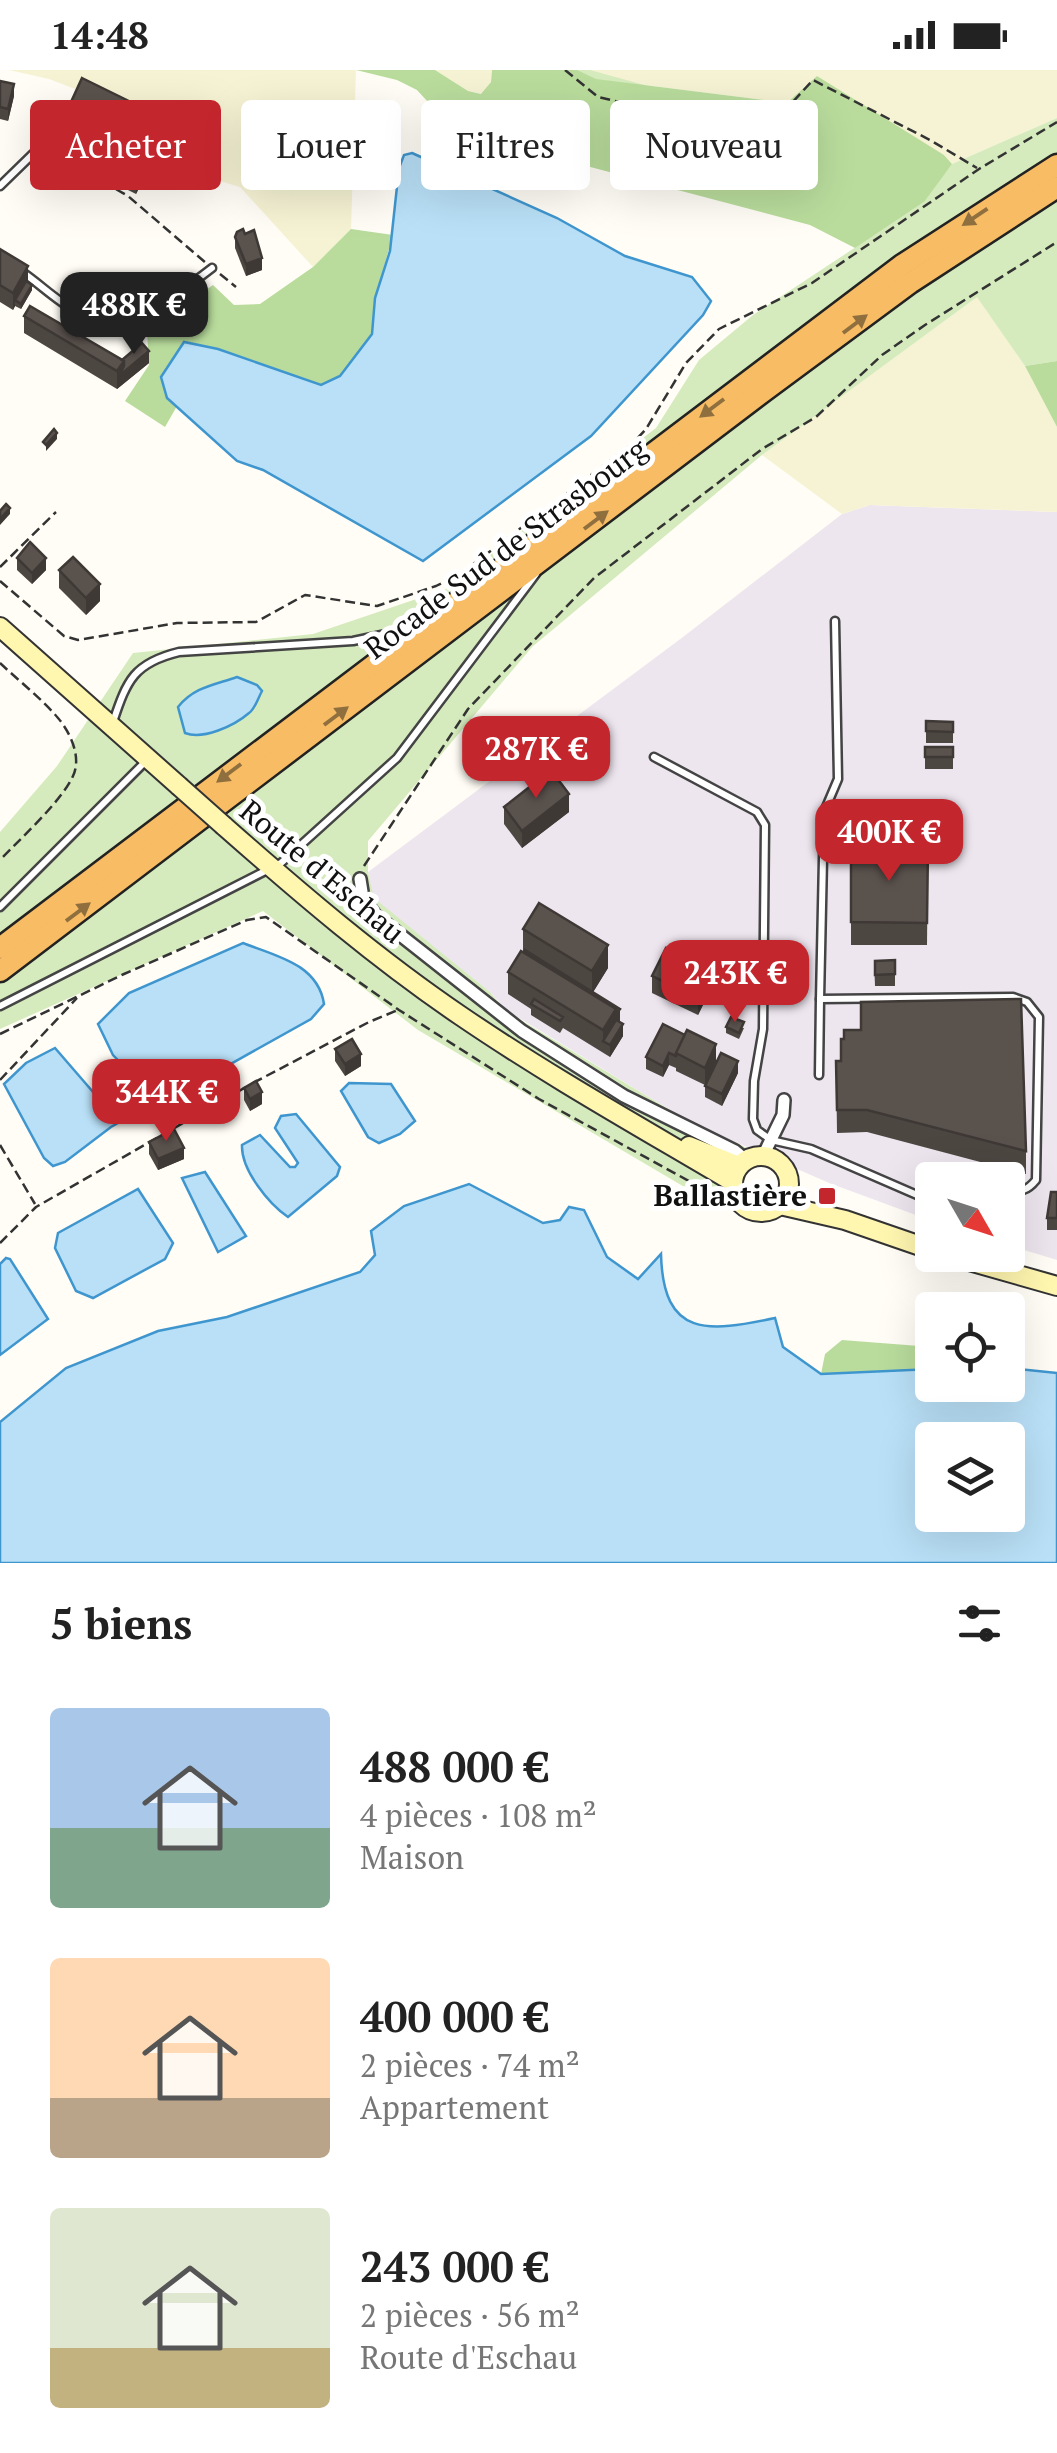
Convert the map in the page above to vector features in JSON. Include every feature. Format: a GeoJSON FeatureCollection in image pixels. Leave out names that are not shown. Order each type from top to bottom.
{"type":"FeatureCollection","features":[{"type":"Feature","properties":{"kind":"highway","name":"Rocade Sud de Strasbourg"},"geometry":{"type":"LineString","coordinates":[[0,948],[902,265],[1057,165]]}},
{"type":"Feature","properties":{"kind":"highway","name":"Rocade Sud de Strasbourg"},"geometry":{"type":"LineString","coordinates":[[0,971],[910,283],[1057,187]]}},
{"type":"Feature","properties":{"kind":"main road","name":"Route d'Eschau"},"geometry":{"type":"LineString","coordinates":[[0,627],[272,868],[382,959],[538,1067],[636,1124],[748,1166]]}},
{"type":"Feature","properties":{"kind":"main road"},"geometry":{"type":"LineString","coordinates":[[780,1163],[788,1179],[784,1196],[763,1212],[738,1200],[748,1166],[780,1163]]}},
{"type":"Feature","properties":{"kind":"main road"},"geometry":{"type":"LineString","coordinates":[[784,1196],[915,1244]]}},
{"type":"Feature","properties":{"kind":"main road"},"geometry":{"type":"LineString","coordinates":[[1008,1272],[1057,1286]]}},
{"type":"Feature","properties":{"kind":"street","name":"Route d'Eschau"},"geometry":{"type":"LineString","coordinates":[[360,879],[364,898],[375,915],[509,1022],[624,1096],[735,1151],[748,1166]]}},
{"type":"Feature","properties":{"kind":"street"},"geometry":{"type":"LineString","coordinates":[[748,1166],[783,1115],[784,1100]]}},
{"type":"Feature","properties":{"kind":"lane"},"geometry":{"type":"LineString","coordinates":[[0,186],[30,157]]}},
{"type":"Feature","properties":{"kind":"lane"},"geometry":{"type":"LineString","coordinates":[[14,266],[74,310],[108,319],[169,300],[212,268]]}},
{"type":"Feature","properties":{"kind":"lane"},"geometry":{"type":"LineString","coordinates":[[0,1006],[282,863],[396,758],[552,553]]}},
{"type":"Feature","properties":{"kind":"lane"},"geometry":{"type":"LineString","coordinates":[[112,726],[132,676],[145,663],[160,656],[353,642],[412,628],[446,609]]}},
{"type":"Feature","properties":{"kind":"lane"},"geometry":{"type":"LineString","coordinates":[[819,1076],[824,812],[838,780],[835,621]]}},
{"type":"Feature","properties":{"kind":"lane"},"geometry":{"type":"LineString","coordinates":[[654,756],[758,812],[765,825],[763,1028],[754,1081],[753,1119],[757,1130],[748,1166],[811,1149],[915,1194]]}},
{"type":"Feature","properties":{"kind":"lane"},"geometry":{"type":"LineString","coordinates":[[0,906],[148,759]]}},
{"type":"Feature","properties":{"kind":"lane"},"geometry":{"type":"LineString","coordinates":[[820,1000],[1013,997],[1034,1008],[1039,1017],[1036,1180],[1025,1189]]}},
{"type":"Feature","properties":{"kind":"path"},"geometry":{"type":"LineString","coordinates":[[566,70],[598,96],[758,134],[813,80],[979,169]]}},
{"type":"Feature","properties":{"kind":"path"},"geometry":{"type":"LineString","coordinates":[[0,581],[64,636],[78,640],[177,623],[256,622],[305,595],[377,606],[436,586],[460,574],[632,444],[646,429],[686,363],[720,329],[812,283],[979,169],[1057,122]]}},
{"type":"Feature","properties":{"kind":"path"},"geometry":{"type":"LineString","coordinates":[[118,190],[236,287]]}},
{"type":"Feature","properties":{"kind":"path"},"geometry":{"type":"LineString","coordinates":[[360,879],[371,851],[468,710],[594,578],[762,450],[816,417],[882,355],[1057,242]]}},
{"type":"Feature","properties":{"kind":"path"},"geometry":{"type":"LineString","coordinates":[[0,566],[56,512]]}},
{"type":"Feature","properties":{"kind":"path"},"geometry":{"type":"LineString","coordinates":[[0,663],[58,718],[74,747],[75,759],[74,775],[0,860]]}},
{"type":"Feature","properties":{"kind":"path"},"geometry":{"type":"LineString","coordinates":[[0,1034],[247,920],[266,917],[399,1010],[539,1099],[720,1198],[748,1166]]}},
{"type":"Feature","properties":{"kind":"path"},"geometry":{"type":"LineString","coordinates":[[0,1080],[82,994]]}},
{"type":"Feature","properties":{"kind":"path"},"geometry":{"type":"LineString","coordinates":[[0,1244],[36,1207],[295,1060],[399,1010]]}},
{"type":"Feature","properties":{"kind":"path"},"geometry":{"type":"LineString","coordinates":[[0,1145],[36,1207]]}},
{"type":"Feature","properties":{"kind":"shaded area"},"geometry":{"type":"Polygon","coordinates":[[[9,70],[356,70],[355,100],[241,100],[241,188],[221,181],[221,100],[104,100],[49,79],[9,70]]]}},
{"type":"Feature","properties":{"kind":"shaded area"},"geometry":{"type":"Polygon","coordinates":[[[435,70],[492,70],[491,82],[482,94],[468,91],[435,70]]]}},
{"type":"Feature","properties":{"kind":"shaded area"},"geometry":{"type":"Polygon","coordinates":[[[577,70],[1057,70],[1057,118],[952,164],[944,155],[818,113],[818,100],[763,100],[596,79],[577,70]]]}},
{"type":"Feature","properties":{"kind":"shaded area"},"geometry":{"type":"Polygon","coordinates":[[[243,190],[352,190],[351,229],[313,267],[243,190]]]}},
{"type":"Feature","properties":{"kind":"shaded area"},"geometry":{"type":"Polygon","coordinates":[[[978,296],[1025,366],[1057,427],[1057,512],[870,505],[842,514],[762,455],[978,296]]]}},
{"type":"Feature","properties":{"kind":"shaded area"},"geometry":{"type":"Polygon","coordinates":[[[870,505],[1057,512],[1057,1260],[1025,1250],[1025,1162],[915,1162],[915,1215],[829,1183],[690,1122],[506,1010],[490,992],[373,898],[368,872],[842,514],[870,505]]]}},
{"type":"Feature","properties":{"kind":"green space"},"geometry":{"type":"Polygon","coordinates":[[[356,70],[435,70],[468,91],[481,94],[491,82],[492,70],[577,70],[596,79],[763,100],[610,100],[610,172],[590,167],[590,100],[426,100],[417,90],[397,80],[356,70]]]}},
{"type":"Feature","properties":{"kind":"green space"},"geometry":{"type":"Polygon","coordinates":[[[539,70],[590,70],[698,100],[626,100],[539,70]]]}},
{"type":"Feature","properties":{"kind":"green space"},"geometry":{"type":"Polygon","coordinates":[[[817,76],[944,155],[952,164],[924,202],[855,248],[810,225],[677,190],[818,190],[818,100],[790,100],[817,76]]]}},
{"type":"Feature","properties":{"kind":"green space"},"geometry":{"type":"Polygon","coordinates":[[[1057,118],[1057,361],[1025,366],[977,297],[762,455],[532,647],[368,841],[368,872],[374,898],[490,992],[506,1011],[690,1122],[747,1148],[715,1205],[418,1030],[263,911],[0,1029],[0,832],[57,766],[133,653],[313,634],[446,589],[656,428],[699,360],[753,315],[924,202],[818,166],[818,133],[948,169],[1057,118]]]}},
{"type":"Feature","properties":{"kind":"green space"},"geometry":{"type":"Polygon","coordinates":[[[351,229],[393,235],[375,298],[372,334],[340,376],[321,385],[218,349],[167,398],[177,406],[165,427],[125,401],[149,365],[147,332],[213,285],[234,305],[260,304],[313,267],[351,229]]]}},
{"type":"Feature","properties":{"kind":"green space"},"geometry":{"type":"Polygon","coordinates":[[[1057,361],[1057,427],[1025,366],[1057,361]]]}},
{"type":"Feature","properties":{"kind":"green space"},"geometry":{"type":"Polygon","coordinates":[[[842,1340],[915,1346],[915,1370],[821,1374],[825,1354],[842,1340]]]}},
{"type":"Feature","properties":{"kind":"water"},"geometry":{"type":"Polygon","coordinates":[[[404,155],[421,157],[421,190],[495,190],[557,218],[625,256],[692,277],[711,301],[703,315],[591,436],[423,561],[263,470],[237,461],[167,398],[161,377],[184,342],[218,349],[321,385],[340,376],[372,334],[375,298],[390,251],[404,155]]]}},
{"type":"Feature","properties":{"kind":"water"},"geometry":{"type":"Polygon","coordinates":[[[237,677],[262,691],[251,711],[218,730],[200,735],[185,733],[178,707],[184,700],[237,677]]]}},
{"type":"Feature","properties":{"kind":"water"},"geometry":{"type":"Polygon","coordinates":[[[243,943],[294,963],[313,979],[324,1004],[311,1019],[177,1094],[167,1095],[53,1166],[44,1158],[4,1084],[26,1063],[55,1048],[106,1107],[147,1090],[113,1055],[98,1024],[129,993],[243,943]]]}},
{"type":"Feature","properties":{"kind":"water"},"geometry":{"type":"Polygon","coordinates":[[[349,1083],[391,1084],[415,1121],[400,1134],[379,1143],[368,1137],[341,1091],[349,1083]]]}},
{"type":"Feature","properties":{"kind":"water"},"geometry":{"type":"Polygon","coordinates":[[[296,1114],[340,1167],[337,1176],[288,1217],[258,1186],[246,1165],[242,1145],[260,1135],[290,1167],[295,1167],[298,1163],[275,1128],[281,1116],[296,1114]]]}},
{"type":"Feature","properties":{"kind":"water"},"geometry":{"type":"Polygon","coordinates":[[[205,1172],[246,1236],[218,1252],[182,1178],[205,1172]]]}},
{"type":"Feature","properties":{"kind":"water"},"geometry":{"type":"Polygon","coordinates":[[[469,1184],[543,1223],[560,1220],[569,1207],[584,1210],[607,1257],[638,1279],[661,1254],[670,1302],[681,1315],[710,1326],[775,1318],[783,1347],[821,1374],[915,1370],[915,1402],[1025,1402],[1025,1370],[1057,1373],[1057,1563],[0,1563],[0,1422],[66,1368],[158,1331],[227,1317],[360,1272],[375,1255],[371,1231],[404,1206],[469,1184]]]}},
{"type":"Feature","properties":{"kind":"water"},"geometry":{"type":"Polygon","coordinates":[[[138,1189],[173,1243],[165,1259],[93,1298],[76,1291],[55,1248],[58,1233],[138,1189]]]}},
{"type":"Feature","properties":{"kind":"water"},"geometry":{"type":"Polygon","coordinates":[[[6,1258],[48,1319],[0,1355],[0,1264],[6,1258]]]}},
{"type":"Feature","properties":{"kind":"building"},"geometry":{"type":"Polygon","coordinates":[[[82,78],[127,100],[72,100],[82,78]]]}},
{"type":"Feature","properties":{"kind":"building"},"geometry":{"type":"Polygon","coordinates":[[[0,81],[14,84],[8,109],[0,107],[0,81]]]}},
{"type":"Feature","properties":{"kind":"building"},"geometry":{"type":"Polygon","coordinates":[[[243,229],[245,234],[254,230],[262,258],[246,264],[235,237],[243,229]]]}},
{"type":"Feature","properties":{"kind":"building"},"geometry":{"type":"Polygon","coordinates":[[[0,249],[28,266],[13,293],[0,285],[0,249]]]}},
{"type":"Feature","properties":{"kind":"building"},"geometry":{"type":"Polygon","coordinates":[[[26,281],[32,285],[21,304],[15,300],[26,281]]]}},
{"type":"Feature","properties":{"kind":"building"},"geometry":{"type":"Polygon","coordinates":[[[30,306],[124,361],[117,371],[24,316],[30,306]]]}},
{"type":"Feature","properties":{"kind":"building"},"geometry":{"type":"Polygon","coordinates":[[[142,343],[149,351],[119,376],[124,366],[122,360],[142,343]]]}},
{"type":"Feature","properties":{"kind":"building"},"geometry":{"type":"Polygon","coordinates":[[[54,429],[57,433],[46,445],[43,442],[54,429]]]}},
{"type":"Feature","properties":{"kind":"building"},"geometry":{"type":"Polygon","coordinates":[[[6,504],[10,508],[0,519],[0,511],[6,504]]]}},
{"type":"Feature","properties":{"kind":"building"},"geometry":{"type":"Polygon","coordinates":[[[30,542],[46,558],[32,573],[17,558],[30,542]]]}},
{"type":"Feature","properties":{"kind":"building"},"geometry":{"type":"Polygon","coordinates":[[[73,557],[100,584],[86,598],[59,570],[73,557]]]}},
{"type":"Feature","properties":{"kind":"building"},"geometry":{"type":"Polygon","coordinates":[[[926,721],[953,722],[953,732],[926,731],[926,721]]]}},
{"type":"Feature","properties":{"kind":"building"},"geometry":{"type":"Polygon","coordinates":[[[925,747],[953,747],[953,757],[925,757],[925,747]]]}},
{"type":"Feature","properties":{"kind":"building"},"geometry":{"type":"Polygon","coordinates":[[[551,770],[569,794],[522,831],[504,807],[551,770]]]}},
{"type":"Feature","properties":{"kind":"building"},"geometry":{"type":"Polygon","coordinates":[[[851,846],[928,846],[927,923],[851,922],[851,846]]]}},
{"type":"Feature","properties":{"kind":"building"},"geometry":{"type":"Polygon","coordinates":[[[539,903],[608,945],[592,971],[523,929],[539,903]]]}},
{"type":"Feature","properties":{"kind":"building"},"geometry":{"type":"Polygon","coordinates":[[[666,948],[712,970],[698,998],[652,976],[666,948]]]}},
{"type":"Feature","properties":{"kind":"building"},"geometry":{"type":"Polygon","coordinates":[[[525,950],[620,1009],[616,1014],[616,1009],[525,950]]]}},
{"type":"Feature","properties":{"kind":"building"},"geometry":{"type":"Polygon","coordinates":[[[521,951],[616,1009],[603,1030],[508,972],[521,951]]]}},
{"type":"Feature","properties":{"kind":"building"},"geometry":{"type":"Polygon","coordinates":[[[895,960],[895,974],[875,975],[875,961],[895,960]]]}},
{"type":"Feature","properties":{"kind":"building"},"geometry":{"type":"Polygon","coordinates":[[[534,999],[563,1017],[560,1021],[531,1004],[534,999]]]}},
{"type":"Feature","properties":{"kind":"building"},"geometry":{"type":"Polygon","coordinates":[[[1021,999],[1026,1151],[867,1110],[837,1110],[836,1061],[841,1061],[844,1030],[861,1030],[861,1002],[1021,999]]]}},
{"type":"Feature","properties":{"kind":"building"},"geometry":{"type":"Polygon","coordinates":[[[731,1017],[744,1022],[739,1033],[726,1027],[731,1017]]]}},
{"type":"Feature","properties":{"kind":"building"},"geometry":{"type":"Polygon","coordinates":[[[616,1020],[623,1024],[610,1045],[603,1041],[616,1020]]]}},
{"type":"Feature","properties":{"kind":"building"},"geometry":{"type":"Polygon","coordinates":[[[663,1024],[685,1035],[676,1056],[669,1053],[663,1066],[646,1057],[663,1024]]]}},
{"type":"Feature","properties":{"kind":"building"},"geometry":{"type":"Polygon","coordinates":[[[687,1030],[716,1044],[705,1068],[676,1053],[687,1030]]]}},
{"type":"Feature","properties":{"kind":"building"},"geometry":{"type":"Polygon","coordinates":[[[352,1039],[361,1054],[345,1064],[335,1049],[352,1039]]]}},
{"type":"Feature","properties":{"kind":"building"},"geometry":{"type":"Polygon","coordinates":[[[721,1053],[738,1061],[722,1094],[705,1086],[721,1053]]]}},
{"type":"Feature","properties":{"kind":"building"},"geometry":{"type":"Polygon","coordinates":[[[256,1081],[262,1092],[250,1099],[244,1088],[256,1081]]]}},
{"type":"Feature","properties":{"kind":"building"},"geometry":{"type":"Polygon","coordinates":[[[174,1129],[184,1148],[158,1159],[149,1142],[174,1129]]]}},
{"type":"Feature","properties":{"kind":"building"},"geometry":{"type":"Polygon","coordinates":[[[1051,1192],[1057,1192],[1057,1218],[1047,1218],[1051,1192]]]}},
{"type":"Feature","properties":{"kind":"place","name":"Ballastière"},"geometry":{"type":"Point","coordinates":[827,1196]}}]}
